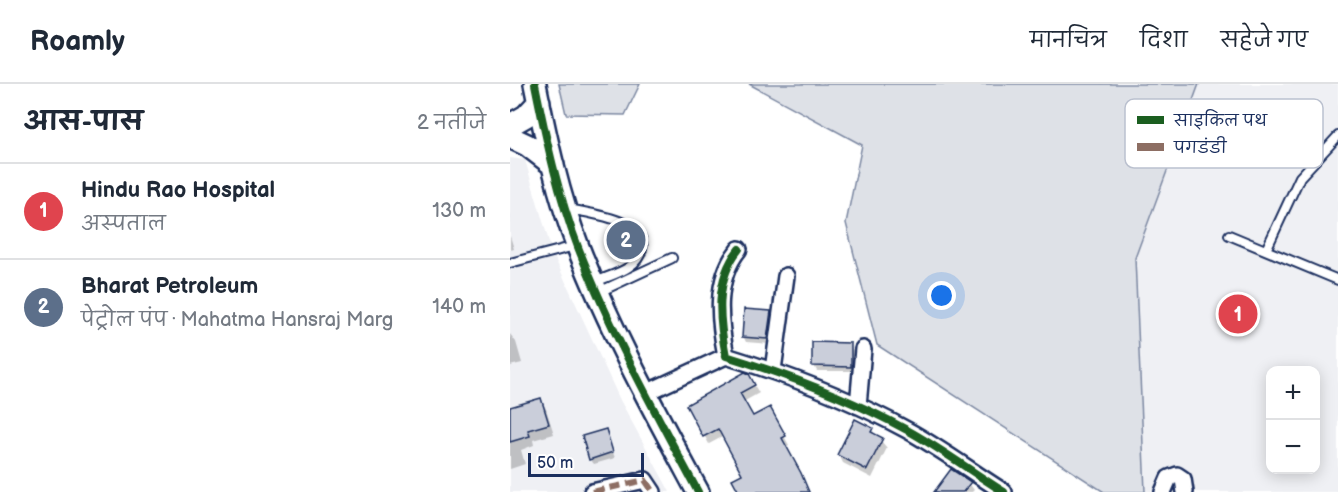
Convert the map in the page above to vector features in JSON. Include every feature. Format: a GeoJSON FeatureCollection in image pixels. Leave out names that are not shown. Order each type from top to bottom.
{"type":"FeatureCollection","features":[{"type":"Feature","properties":{"kind":"street"},"geometry":{"type":"LineString","coordinates":[[510,125],[525,116],[537,93]]}},
{"type":"Feature","properties":{"kind":"street"},"geometry":{"type":"LineString","coordinates":[[537,93],[565,208],[606,315],[698,492]]}},
{"type":"Feature","properties":{"kind":"street"},"geometry":{"type":"LineString","coordinates":[[510,137],[527,145],[553,165]]}},
{"type":"Feature","properties":{"kind":"street"},"geometry":{"type":"LineString","coordinates":[[726,356],[722,337],[720,294],[729,264],[739,249]]}},
{"type":"Feature","properties":{"kind":"street"},"geometry":{"type":"LineString","coordinates":[[773,370],[786,276]]}},
{"type":"Feature","properties":{"kind":"street"},"geometry":{"type":"LineString","coordinates":[[858,406],[862,349]]}},
{"type":"Feature","properties":{"kind":"street"},"geometry":{"type":"LineString","coordinates":[[646,393],[726,356],[773,370],[858,406],[908,431],[1004,492]]}},
{"type":"Feature","properties":{"kind":"street"},"geometry":{"type":"LineString","coordinates":[[1163,492],[1169,478],[1177,475],[1184,479],[1185,492]]}},
{"type":"Feature","properties":{"kind":"street"},"geometry":{"type":"LineString","coordinates":[[592,492],[645,480],[653,492]]}},
{"type":"Feature","properties":{"kind":"lane"},"geometry":{"type":"LineString","coordinates":[[1323,152],[1338,136]]}},
{"type":"Feature","properties":{"kind":"lane"},"geometry":{"type":"LineString","coordinates":[[1266,250],[1300,177],[1308,168]]}},
{"type":"Feature","properties":{"kind":"lane"},"geometry":{"type":"LineString","coordinates":[[565,208],[631,225],[639,232],[643,243],[641,256],[629,267],[596,288]]}},
{"type":"Feature","properties":{"kind":"lane"},"geometry":{"type":"LineString","coordinates":[[1229,236],[1338,280]]}},
{"type":"Feature","properties":{"kind":"lane"},"geometry":{"type":"LineString","coordinates":[[510,263],[578,245]]}},
{"type":"Feature","properties":{"kind":"lane"},"geometry":{"type":"LineString","coordinates":[[596,288],[672,258]]}},
{"type":"Feature","properties":{"kind":"shaded area"},"geometry":{"type":"Polygon","coordinates":[[[559,84],[640,84],[625,115],[566,114],[559,84]]]}},
{"type":"Feature","properties":{"kind":"shaded area"},"geometry":{"type":"Polygon","coordinates":[[[749,84],[1199,84],[1193,99],[1125,99],[1125,168],[1168,168],[1135,258],[1145,492],[1104,492],[877,345],[846,223],[862,145],[749,84]]]}},
{"type":"Feature","properties":{"kind":"shaded area"},"geometry":{"type":"Polygon","coordinates":[[[1199,84],[1338,84],[1338,492],[1145,492],[1135,258],[1168,168],[1323,168],[1323,99],[1193,99],[1199,84]]]}},
{"type":"Feature","properties":{"kind":"shaded area"},"geometry":{"type":"Polygon","coordinates":[[[510,158],[525,160],[552,252],[620,400],[670,492],[510,492],[510,158]]]}},
{"type":"Feature","properties":{"kind":"building"},"geometry":{"type":"Polygon","coordinates":[[[744,309],[771,311],[767,339],[742,337],[744,309]]]}},
{"type":"Feature","properties":{"kind":"building"},"geometry":{"type":"Polygon","coordinates":[[[812,342],[851,343],[851,367],[812,366],[812,342]]]}},
{"type":"Feature","properties":{"kind":"building"},"geometry":{"type":"Polygon","coordinates":[[[745,372],[749,374],[755,385],[740,393],[753,416],[770,407],[786,436],[782,438],[809,492],[739,492],[732,479],[742,474],[718,429],[703,437],[686,405],[745,372]]]}},
{"type":"Feature","properties":{"kind":"building"},"geometry":{"type":"Polygon","coordinates":[[[541,398],[549,424],[528,430],[530,436],[510,442],[510,407],[541,398]]]}},
{"type":"Feature","properties":{"kind":"building"},"geometry":{"type":"Polygon","coordinates":[[[855,419],[873,428],[871,432],[883,438],[867,470],[837,455],[855,419]]]}},
{"type":"Feature","properties":{"kind":"building"},"geometry":{"type":"Polygon","coordinates":[[[606,429],[613,452],[589,460],[582,436],[606,429]]]}},
{"type":"Feature","properties":{"kind":"building"},"geometry":{"type":"Polygon","coordinates":[[[951,469],[971,482],[963,492],[934,492],[951,469]]]}},
{"type":"Feature","properties":{"kind":"marked path"},"geometry":{"type":"LineString","coordinates":[[592,492],[645,480],[653,492]]}},
{"type":"Feature","properties":{"kind":"cycle path"},"geometry":{"type":"LineString","coordinates":[[535,84],[548,146],[578,247],[619,341],[698,492]]}},
{"type":"Feature","properties":{"kind":"cycle path"},"geometry":{"type":"LineString","coordinates":[[739,249],[725,274],[720,301],[726,356],[772,371],[863,408],[932,444],[1004,492]]}},
{"type":"Feature","properties":{"kind":"place","name":"Bharat Petroleum"},"geometry":{"type":"Point","coordinates":[626,240]}},
{"type":"Feature","properties":{"kind":"place","name":"Hindu Rao Hospital"},"geometry":{"type":"Point","coordinates":[1238,314]}}]}
